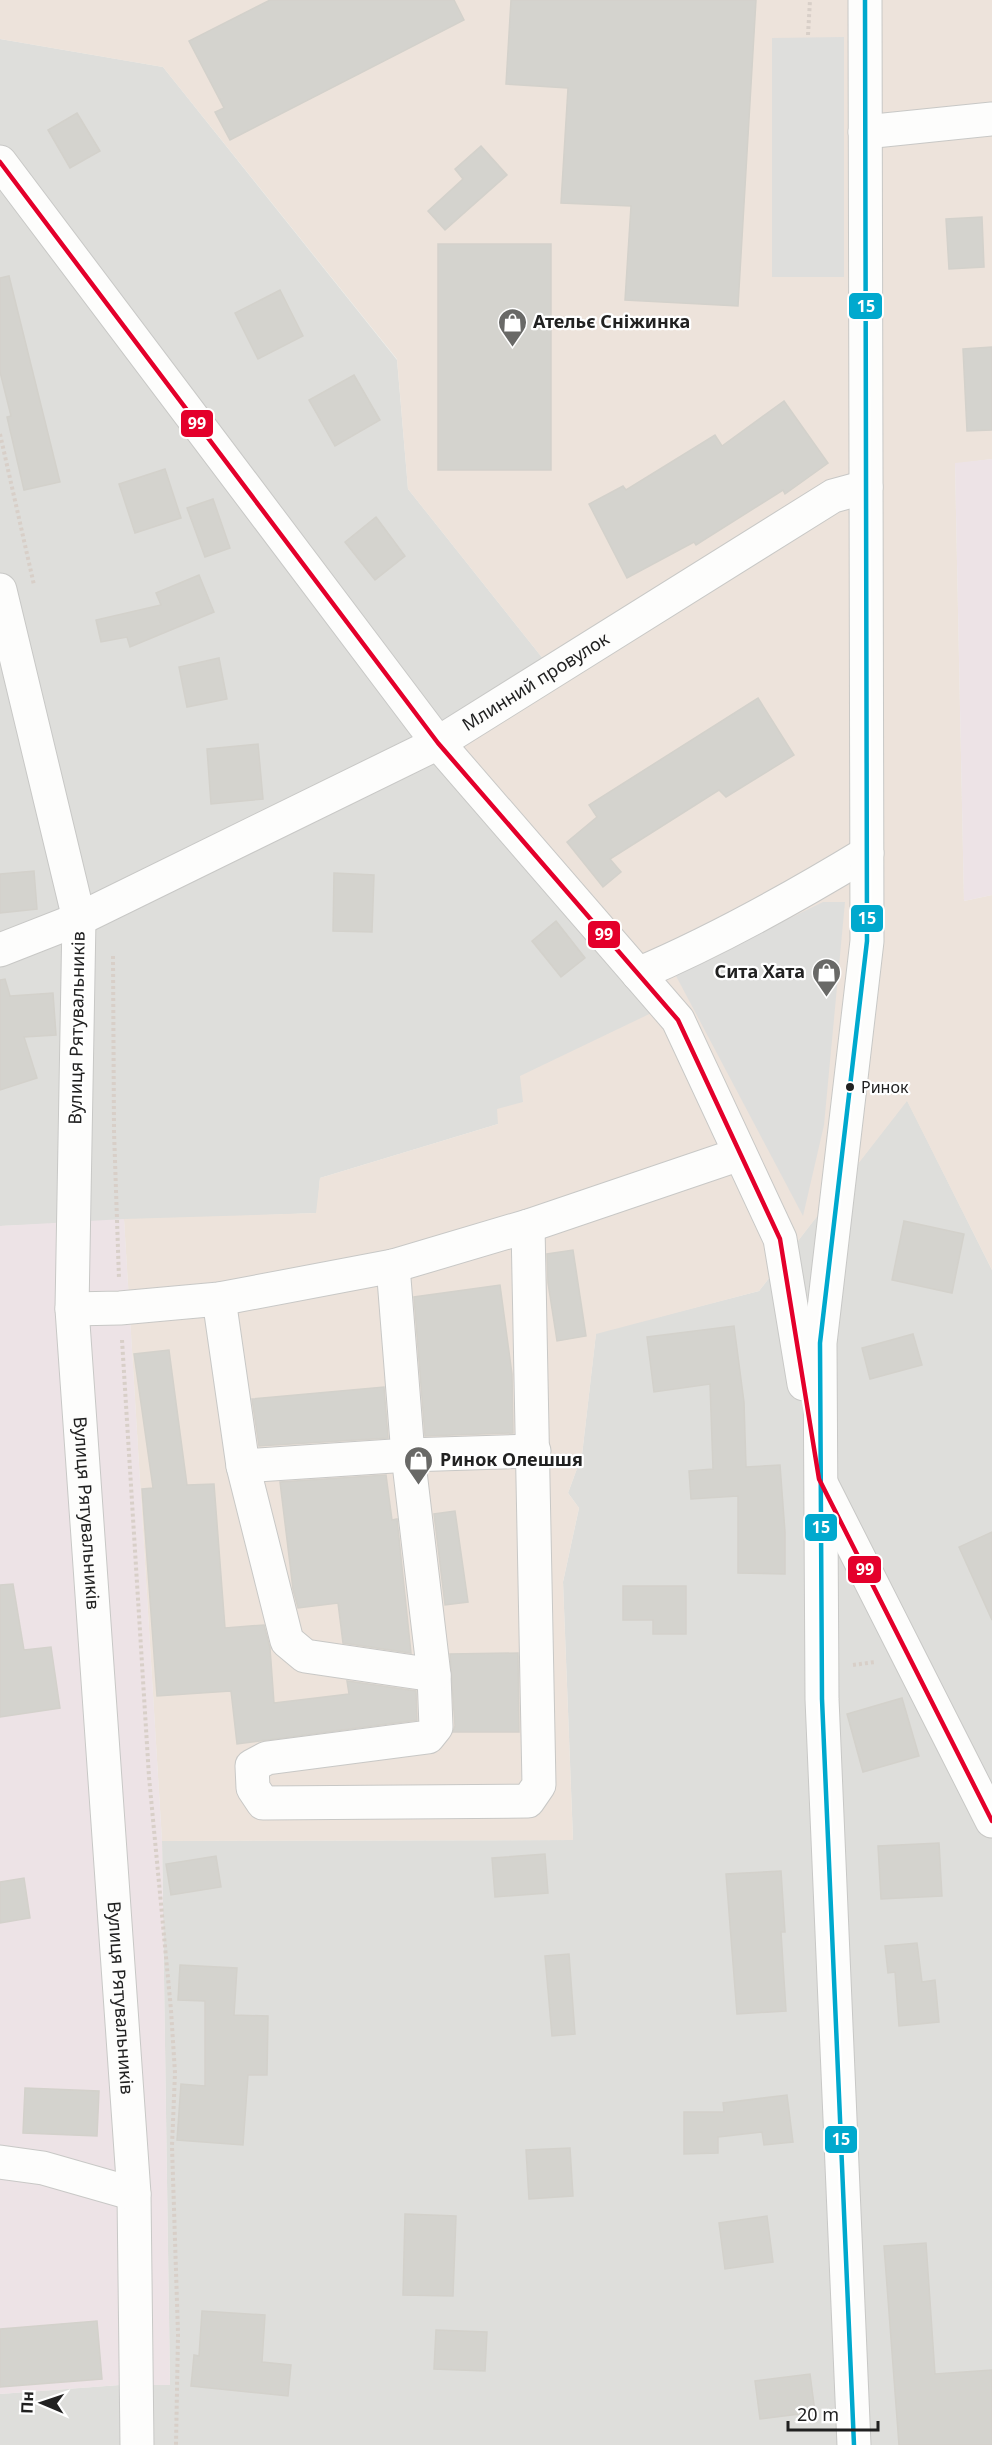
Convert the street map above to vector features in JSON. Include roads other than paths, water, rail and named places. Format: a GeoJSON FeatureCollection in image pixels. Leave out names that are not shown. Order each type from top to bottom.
{"type":"FeatureCollection","features":[{"type":"Feature","properties":{"kind":"street"},"geometry":{"type":"LineString","coordinates":[[854,2445],[822,1699],[819,1479],[820,1343],[854,939],[867,853],[865,132],[854,60],[865,0]]}},
{"type":"Feature","properties":{"kind":"street"},"geometry":{"type":"LineString","coordinates":[[865,132],[992,119]]}},
{"type":"Feature","properties":{"kind":"street"},"geometry":{"type":"LineString","coordinates":[[0,162],[438,743],[678,1020],[780,1239],[819,1479],[992,1821]]}},
{"type":"Feature","properties":{"kind":"street","name":"Млинний провулок"},"geometry":{"type":"LineString","coordinates":[[0,950],[93,912],[438,743],[833,496],[866,487]]}},
{"type":"Feature","properties":{"kind":"street","name":"Вулиця Рятувальників"},"geometry":{"type":"LineString","coordinates":[[0,590],[93,912],[72,1309],[134,2194],[137,2445]]}},
{"type":"Feature","properties":{"kind":"street"},"geometry":{"type":"LineString","coordinates":[[638,974],[689,952],[783,904],[867,853]]}},
{"type":"Feature","properties":{"kind":"street"},"geometry":{"type":"LineString","coordinates":[[72,1309],[120,1308],[219,1299],[393,1266],[528,1226],[740,1154]]}},
{"type":"Feature","properties":{"kind":"street"},"geometry":{"type":"LineString","coordinates":[[393,1266],[408,1455],[434,1675],[436,1728],[428,1737],[267,1758],[252,1766],[253,1788],[262,1803],[528,1801],[539,1785],[528,1226]]}},
{"type":"Feature","properties":{"kind":"street"},"geometry":{"type":"LineString","coordinates":[[219,1299],[243,1466],[287,1641],[305,1656],[434,1675]]}},
{"type":"Feature","properties":{"kind":"street"},"geometry":{"type":"LineString","coordinates":[[243,1466],[408,1455],[534,1451]]}},
{"type":"Feature","properties":{"kind":"street"},"geometry":{"type":"LineString","coordinates":[[0,2162],[43,2168],[134,2194]]}},
{"type":"Feature","properties":{"kind":"place","name":"Ательє Сніжинка"},"geometry":{"type":"Point","coordinates":[512,348]}},
{"type":"Feature","properties":{"kind":"place","name":"Сита Хата"},"geometry":{"type":"Point","coordinates":[826,998]}},
{"type":"Feature","properties":{"kind":"place","name":"Ринок"},"geometry":{"type":"Point","coordinates":[850,1087]}},
{"type":"Feature","properties":{"kind":"place","name":"Ринок Олешшя"},"geometry":{"type":"Point","coordinates":[419,1486]}}]}
